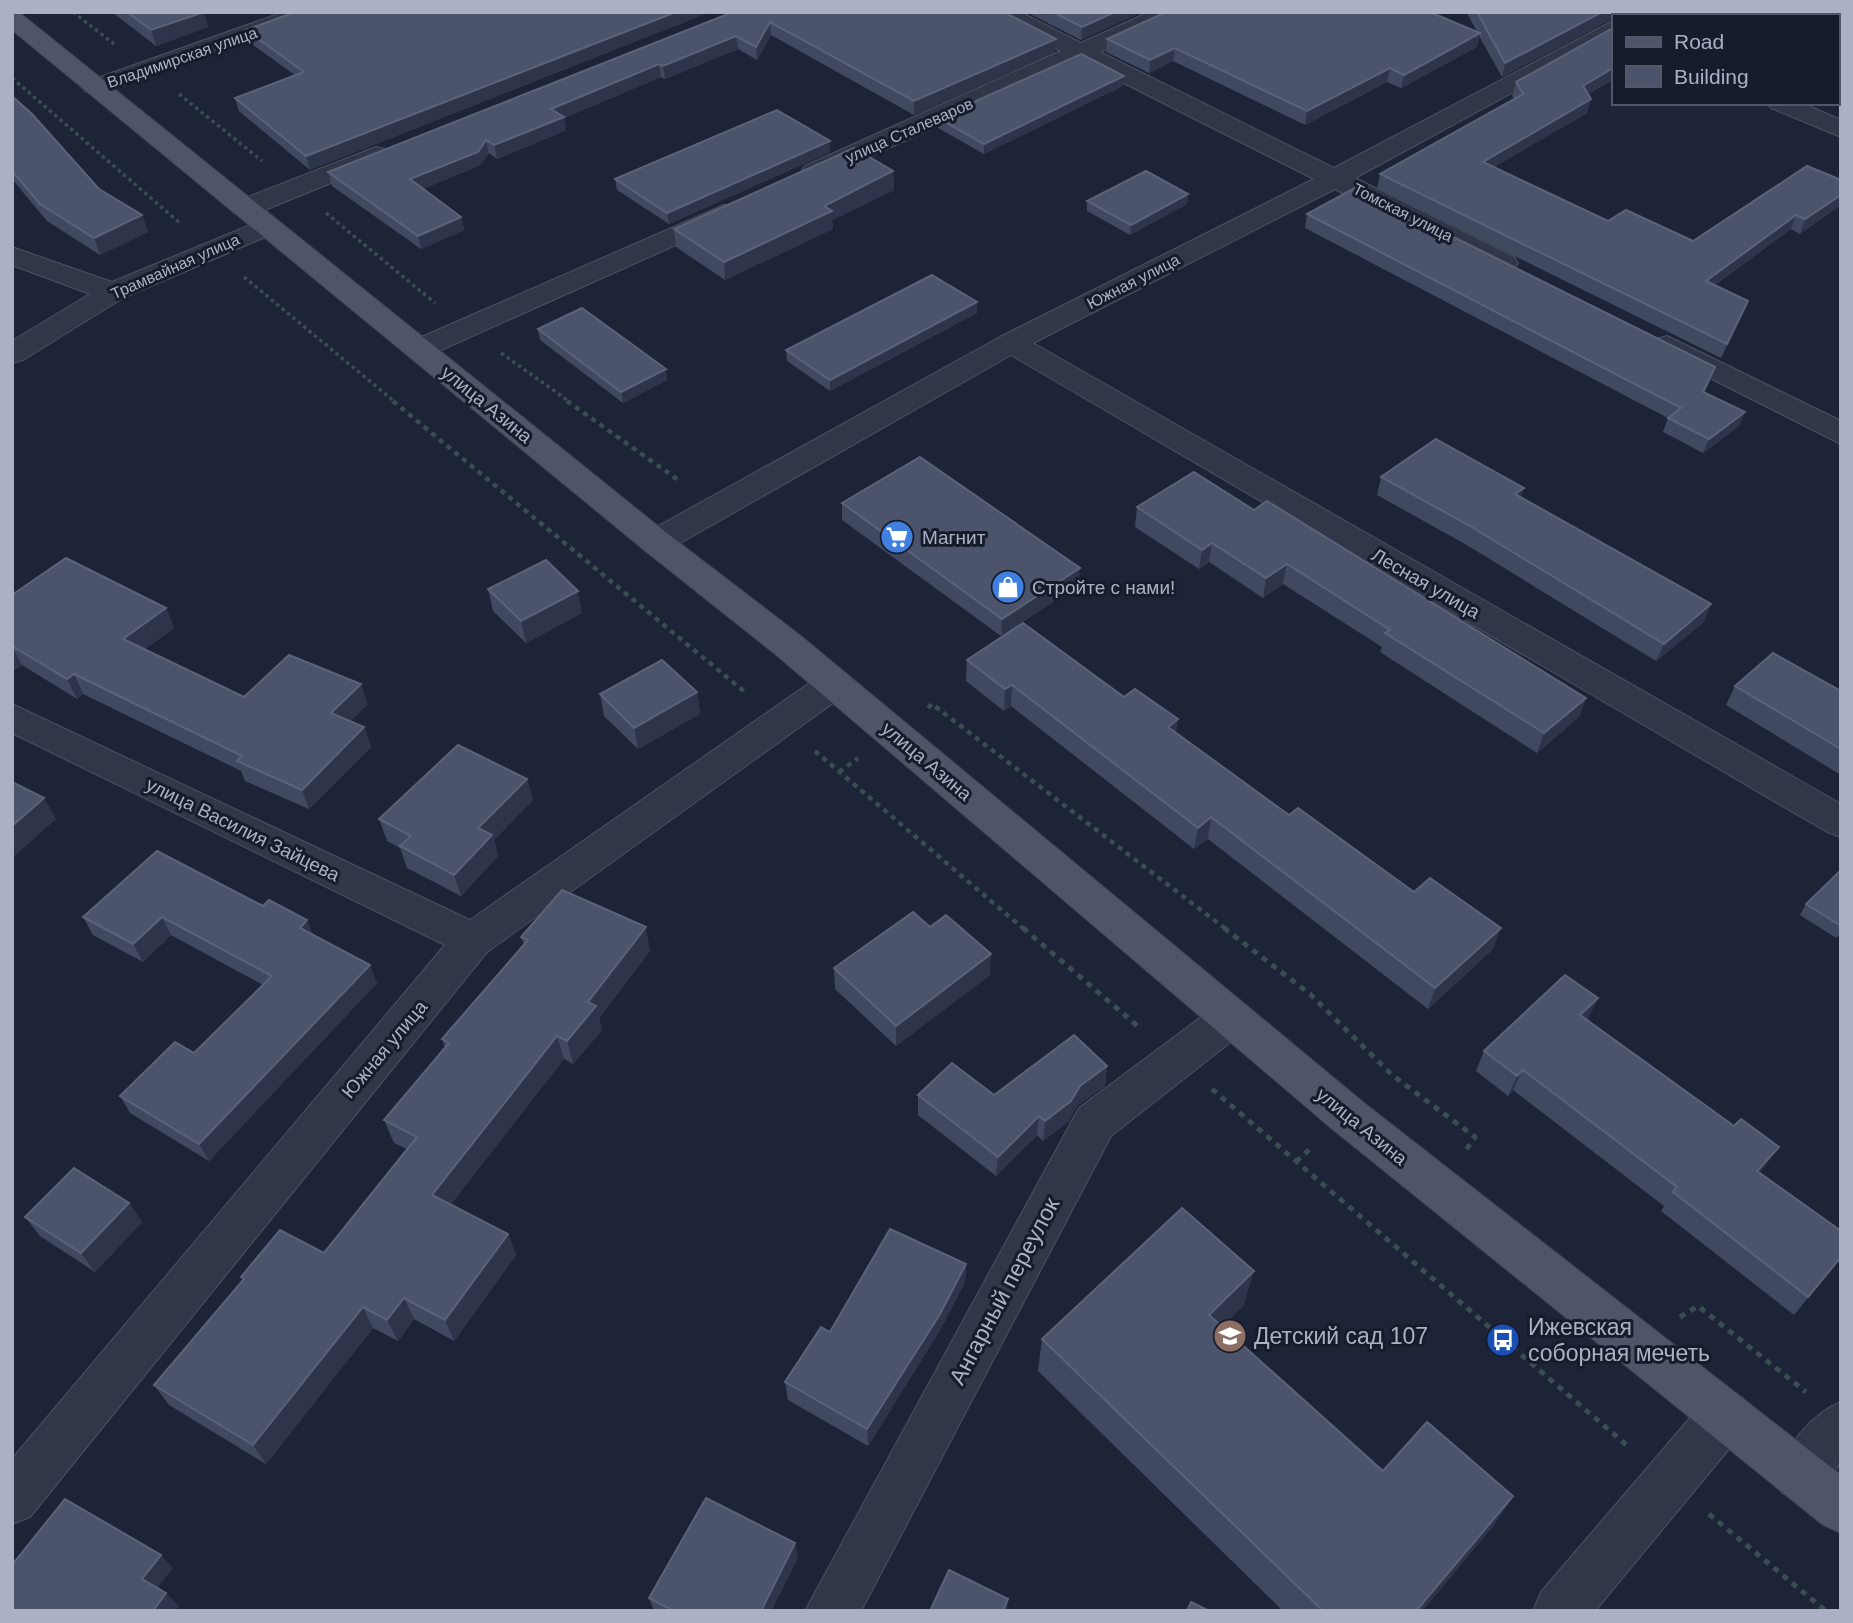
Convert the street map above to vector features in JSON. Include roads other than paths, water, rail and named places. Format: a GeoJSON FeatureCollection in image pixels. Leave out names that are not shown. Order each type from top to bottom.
{"type":"FeatureCollection","features":[{"type":"Feature","properties":{"kind":"main road","name":"улица Азина"},"geometry":{"type":"LineString","coordinates":[[12,18],[834,684],[1347,1115],[1841,1507]]}},
{"type":"Feature","properties":{"kind":"street","name":"Владимирская улица"},"geometry":{"type":"LineString","coordinates":[[95,87],[308,12]]}},
{"type":"Feature","properties":{"kind":"street","name":"Томская улица"},"geometry":{"type":"LineString","coordinates":[[1001,12],[1080,54],[1336,178],[1533,278]]}},
{"type":"Feature","properties":{"kind":"street","name":"улица Сталеваров"},"geometry":{"type":"LineString","coordinates":[[792,182],[1169,12]]}},
{"type":"Feature","properties":{"kind":"street","name":"Южная улица"},"geometry":{"type":"LineString","coordinates":[[656,542],[1011,344],[1336,178],[1611,31]]}},
{"type":"Feature","properties":{"kind":"street"},"geometry":{"type":"LineString","coordinates":[[1785,105],[1841,128]]}},
{"type":"Feature","properties":{"kind":"street","name":"Трамвайная улица"},"geometry":{"type":"LineString","coordinates":[[12,354],[113,292],[211,249],[295,187],[397,147]]}},
{"type":"Feature","properties":{"kind":"street"},"geometry":{"type":"LineString","coordinates":[[419,349],[741,205]]}},
{"type":"Feature","properties":{"kind":"street"},"geometry":{"type":"LineString","coordinates":[[12,255],[113,292]]}},
{"type":"Feature","properties":{"kind":"street"},"geometry":{"type":"LineString","coordinates":[[1644,334],[1841,434]]}},
{"type":"Feature","properties":{"kind":"street","name":"Лесная улица"},"geometry":{"type":"LineString","coordinates":[[1011,344],[1841,822]]}},
{"type":"Feature","properties":{"kind":"street","name":"Южная улица"},"geometry":{"type":"LineString","coordinates":[[12,1499],[473,940],[834,684]]}},
{"type":"Feature","properties":{"kind":"street","name":"улица Василия Зайцева"},"geometry":{"type":"LineString","coordinates":[[12,717],[473,940]]}},
{"type":"Feature","properties":{"kind":"street","name":"Ангарный переулок"},"geometry":{"type":"LineString","coordinates":[[832,1611],[1095,1122],[1231,1018]]}},
{"type":"Feature","properties":{"kind":"street"},"geometry":{"type":"LineString","coordinates":[[1800,1475],[1826,1411]]}},
{"type":"Feature","properties":{"kind":"street"},"geometry":{"type":"LineString","coordinates":[[1560,1611],[1725,1415]]}},
{"type":"Feature","properties":{"kind":"place","name":"Магнит"},"geometry":{"type":"Point","coordinates":[897,537]}},
{"type":"Feature","properties":{"kind":"place","name":"Стройте с нами!"},"geometry":{"type":"Point","coordinates":[1008,587]}},
{"type":"Feature","properties":{"kind":"place","name":"Детский сад 107"},"geometry":{"type":"Point","coordinates":[1230,1336]}},
{"type":"Feature","properties":{"kind":"place","name":"Ижевская соборная мечеть"},"geometry":{"type":"Point","coordinates":[1503,1340]}}]}
